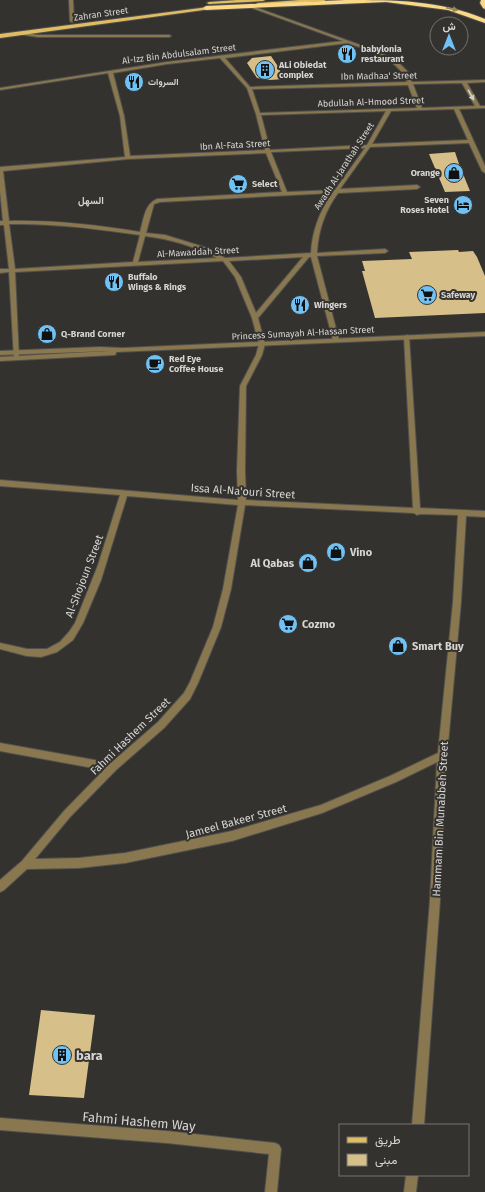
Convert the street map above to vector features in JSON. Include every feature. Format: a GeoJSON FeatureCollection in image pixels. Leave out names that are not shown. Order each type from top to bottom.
{"type":"FeatureCollection","features":[{"type":"Feature","properties":{"kind":"highway"},"geometry":{"type":"LineString","coordinates":[[199,4],[233,0]]}},
{"type":"Feature","properties":{"kind":"highway"},"geometry":{"type":"LineString","coordinates":[[206,8],[385,0],[420,3],[460,11],[485,21]]}},
{"type":"Feature","properties":{"kind":"highway"},"geometry":{"type":"LineString","coordinates":[[484,0],[483,3],[485,8]]}},
{"type":"Feature","properties":{"kind":"main road","name":"Zahran Street"},"geometry":{"type":"LineString","coordinates":[[0,31],[199,4],[263,0]]}},
{"type":"Feature","properties":{"kind":"main road","name":"Zahran Street"},"geometry":{"type":"LineString","coordinates":[[0,36],[206,8],[324,0]]}},
{"type":"Feature","properties":{"kind":"street"},"geometry":{"type":"LineString","coordinates":[[71,0],[72,21]]}},
{"type":"Feature","properties":{"kind":"street"},"geometry":{"type":"LineString","coordinates":[[253,7],[373,51],[395,62],[406,73],[420,109]]}},
{"type":"Feature","properties":{"kind":"street"},"geometry":{"type":"LineString","coordinates":[[19,33],[38,36],[169,36]]}},
{"type":"Feature","properties":{"kind":"street","name":"Al-Izz Bin Abdulsalam Street"},"geometry":{"type":"LineString","coordinates":[[0,88],[221,56],[347,42]]}},
{"type":"Feature","properties":{"kind":"street"},"geometry":{"type":"LineString","coordinates":[[221,56],[249,88],[268,151],[285,194]]}},
{"type":"Feature","properties":{"kind":"street"},"geometry":{"type":"LineString","coordinates":[[110,71],[122,116],[128,158]]}},
{"type":"Feature","properties":{"kind":"street","name":"Ibn Madhaa' Street"},"geometry":{"type":"LineString","coordinates":[[249,88],[485,81]]}},
{"type":"Feature","properties":{"kind":"street"},"geometry":{"type":"LineString","coordinates":[[464,82],[478,107]]}},
{"type":"Feature","properties":{"kind":"street","name":"Abdullah Al-Hmood Street"},"geometry":{"type":"LineString","coordinates":[[258,114],[485,107]]}},
{"type":"Feature","properties":{"kind":"street"},"geometry":{"type":"LineString","coordinates":[[456,108],[485,171]]}},
{"type":"Feature","properties":{"kind":"street","name":"Awadh Al-Jarathah Street"},"geometry":{"type":"LineString","coordinates":[[336,340],[314,256],[313,246],[315,233],[321,215],[369,145],[390,109]]}},
{"type":"Feature","properties":{"kind":"street","name":"Ibn Al-Fata Street"},"geometry":{"type":"LineString","coordinates":[[0,169],[128,158],[472,141]]}},
{"type":"Feature","properties":{"kind":"street"},"geometry":{"type":"LineString","coordinates":[[0,169],[3,223],[12,271],[16,355]]}},
{"type":"Feature","properties":{"kind":"street"},"geometry":{"type":"LineString","coordinates":[[135,264],[149,209],[152,203],[159,200],[417,187]]}},
{"type":"Feature","properties":{"kind":"street"},"geometry":{"type":"LineString","coordinates":[[3,223],[32,222],[63,224],[144,233],[194,245],[225,260],[238,277],[255,318],[262,344]]}},
{"type":"Feature","properties":{"kind":"street"},"geometry":{"type":"LineString","coordinates":[[255,318],[313,246]]}},
{"type":"Feature","properties":{"kind":"street","name":"Al-Mawaddah Street"},"geometry":{"type":"LineString","coordinates":[[0,271],[314,256],[385,251]]}},
{"type":"Feature","properties":{"kind":"street","name":"Princess Sumayah Al-Hassan Street"},"geometry":{"type":"LineString","coordinates":[[0,353],[16,355],[108,354],[123,350],[485,334]]}},
{"type":"Feature","properties":{"kind":"street"},"geometry":{"type":"LineString","coordinates":[[407,337],[417,512]]}},
{"type":"Feature","properties":{"kind":"street","name":"Fahmi Hashem Street"},"geometry":{"type":"LineString","coordinates":[[0,887],[25,864],[67,814],[113,767],[161,725],[187,696],[194,683],[207,654],[221,613],[242,503],[241,471],[243,386],[259,355],[262,344]]}},
{"type":"Feature","properties":{"kind":"street","name":"Princess Sumayah Al-Hassan Street"},"geometry":{"type":"LineString","coordinates":[[0,359],[16,355]]}},
{"type":"Feature","properties":{"kind":"street","name":"Issa Al-Na'ouri Street"},"geometry":{"type":"LineString","coordinates":[[0,483],[242,503],[485,514]]}},
{"type":"Feature","properties":{"kind":"street","name":"Al-Shojoun Street"},"geometry":{"type":"LineString","coordinates":[[0,646],[40,654],[53,651],[63,644],[74,631],[90,597],[111,538],[124,494]]}},
{"type":"Feature","properties":{"kind":"street","name":"Hammam Bin Munabbeh Street"},"geometry":{"type":"LineString","coordinates":[[418,1124],[435,900],[442,755],[457,602],[462,514]]}},
{"type":"Feature","properties":{"kind":"street"},"geometry":{"type":"LineString","coordinates":[[0,747],[113,767]]}},
{"type":"Feature","properties":{"kind":"street","name":"Jameel Bakeer Street"},"geometry":{"type":"LineString","coordinates":[[25,864],[79,863],[126,858],[232,836],[322,809],[386,782],[442,755]]}},
{"type":"Feature","properties":{"kind":"street","name":"Fahmi Hashem Way"},"geometry":{"type":"LineString","coordinates":[[0,1124],[167,1137],[275,1149],[271,1192]]}},
{"type":"Feature","properties":{"kind":"street"},"geometry":{"type":"LineString","coordinates":[[410,1192],[412,1176]]}},
{"type":"Feature","properties":{"kind":"building","name":"ALi Obiedat complex"},"geometry":{"type":"Polygon","coordinates":[[[271,56],[284,79],[270,80],[257,78],[247,63],[252,58],[271,56]]]}},
{"type":"Feature","properties":{"kind":"building"},"geometry":{"type":"Polygon","coordinates":[[[455,152],[470,191],[445,192],[429,154],[455,152]]]}},
{"type":"Feature","properties":{"kind":"building","name":"Safeway"},"geometry":{"type":"Polygon","coordinates":[[[458,250],[459,252],[473,251],[477,257],[485,276],[485,313],[375,318],[362,271],[365,271],[362,261],[412,259],[409,252],[458,250]]]}},
{"type":"Feature","properties":{"kind":"building","name":"bara"},"geometry":{"type":"Polygon","coordinates":[[[41,1010],[95,1015],[84,1098],[29,1095],[41,1010]]]}},
{"type":"Feature","properties":{"kind":"place","name":"babylonia restaurant"},"geometry":{"type":"Point","coordinates":[347,54]}},
{"type":"Feature","properties":{"kind":"place","name":"ALi Obiedat complex"},"geometry":{"type":"Point","coordinates":[265,70]}},
{"type":"Feature","properties":{"kind":"place","name":"السروات"},"geometry":{"type":"Point","coordinates":[134,82]}},
{"type":"Feature","properties":{"kind":"place","name":"Orange"},"geometry":{"type":"Point","coordinates":[454,173]}},
{"type":"Feature","properties":{"kind":"place","name":"Select"},"geometry":{"type":"Point","coordinates":[238,184]}},
{"type":"Feature","properties":{"kind":"place","name":"Seven Roses Hotel"},"geometry":{"type":"Point","coordinates":[463,205]}},
{"type":"Feature","properties":{"kind":"place","name":"Buffalo Wings & Rings"},"geometry":{"type":"Point","coordinates":[114,282]}},
{"type":"Feature","properties":{"kind":"place","name":"Safeway"},"geometry":{"type":"Point","coordinates":[427,295]}},
{"type":"Feature","properties":{"kind":"place","name":"Wingers"},"geometry":{"type":"Point","coordinates":[300,305]}},
{"type":"Feature","properties":{"kind":"place","name":"Q-Brand Corner"},"geometry":{"type":"Point","coordinates":[47,334]}},
{"type":"Feature","properties":{"kind":"place","name":"Red Eye Coffee House"},"geometry":{"type":"Point","coordinates":[155,364]}},
{"type":"Feature","properties":{"kind":"place","name":"Vino"},"geometry":{"type":"Point","coordinates":[336,552]}},
{"type":"Feature","properties":{"kind":"place","name":"Al Qabas"},"geometry":{"type":"Point","coordinates":[308,563]}},
{"type":"Feature","properties":{"kind":"place","name":"Cozmo"},"geometry":{"type":"Point","coordinates":[288,624]}},
{"type":"Feature","properties":{"kind":"place","name":"Smart Buy"},"geometry":{"type":"Point","coordinates":[398,646]}},
{"type":"Feature","properties":{"kind":"place","name":"bara"},"geometry":{"type":"Point","coordinates":[62,1055]}},
{"type":"Feature","properties":{"kind":"district","name":"السهل"},"geometry":{"type":"Point","coordinates":[91,200]}}]}
